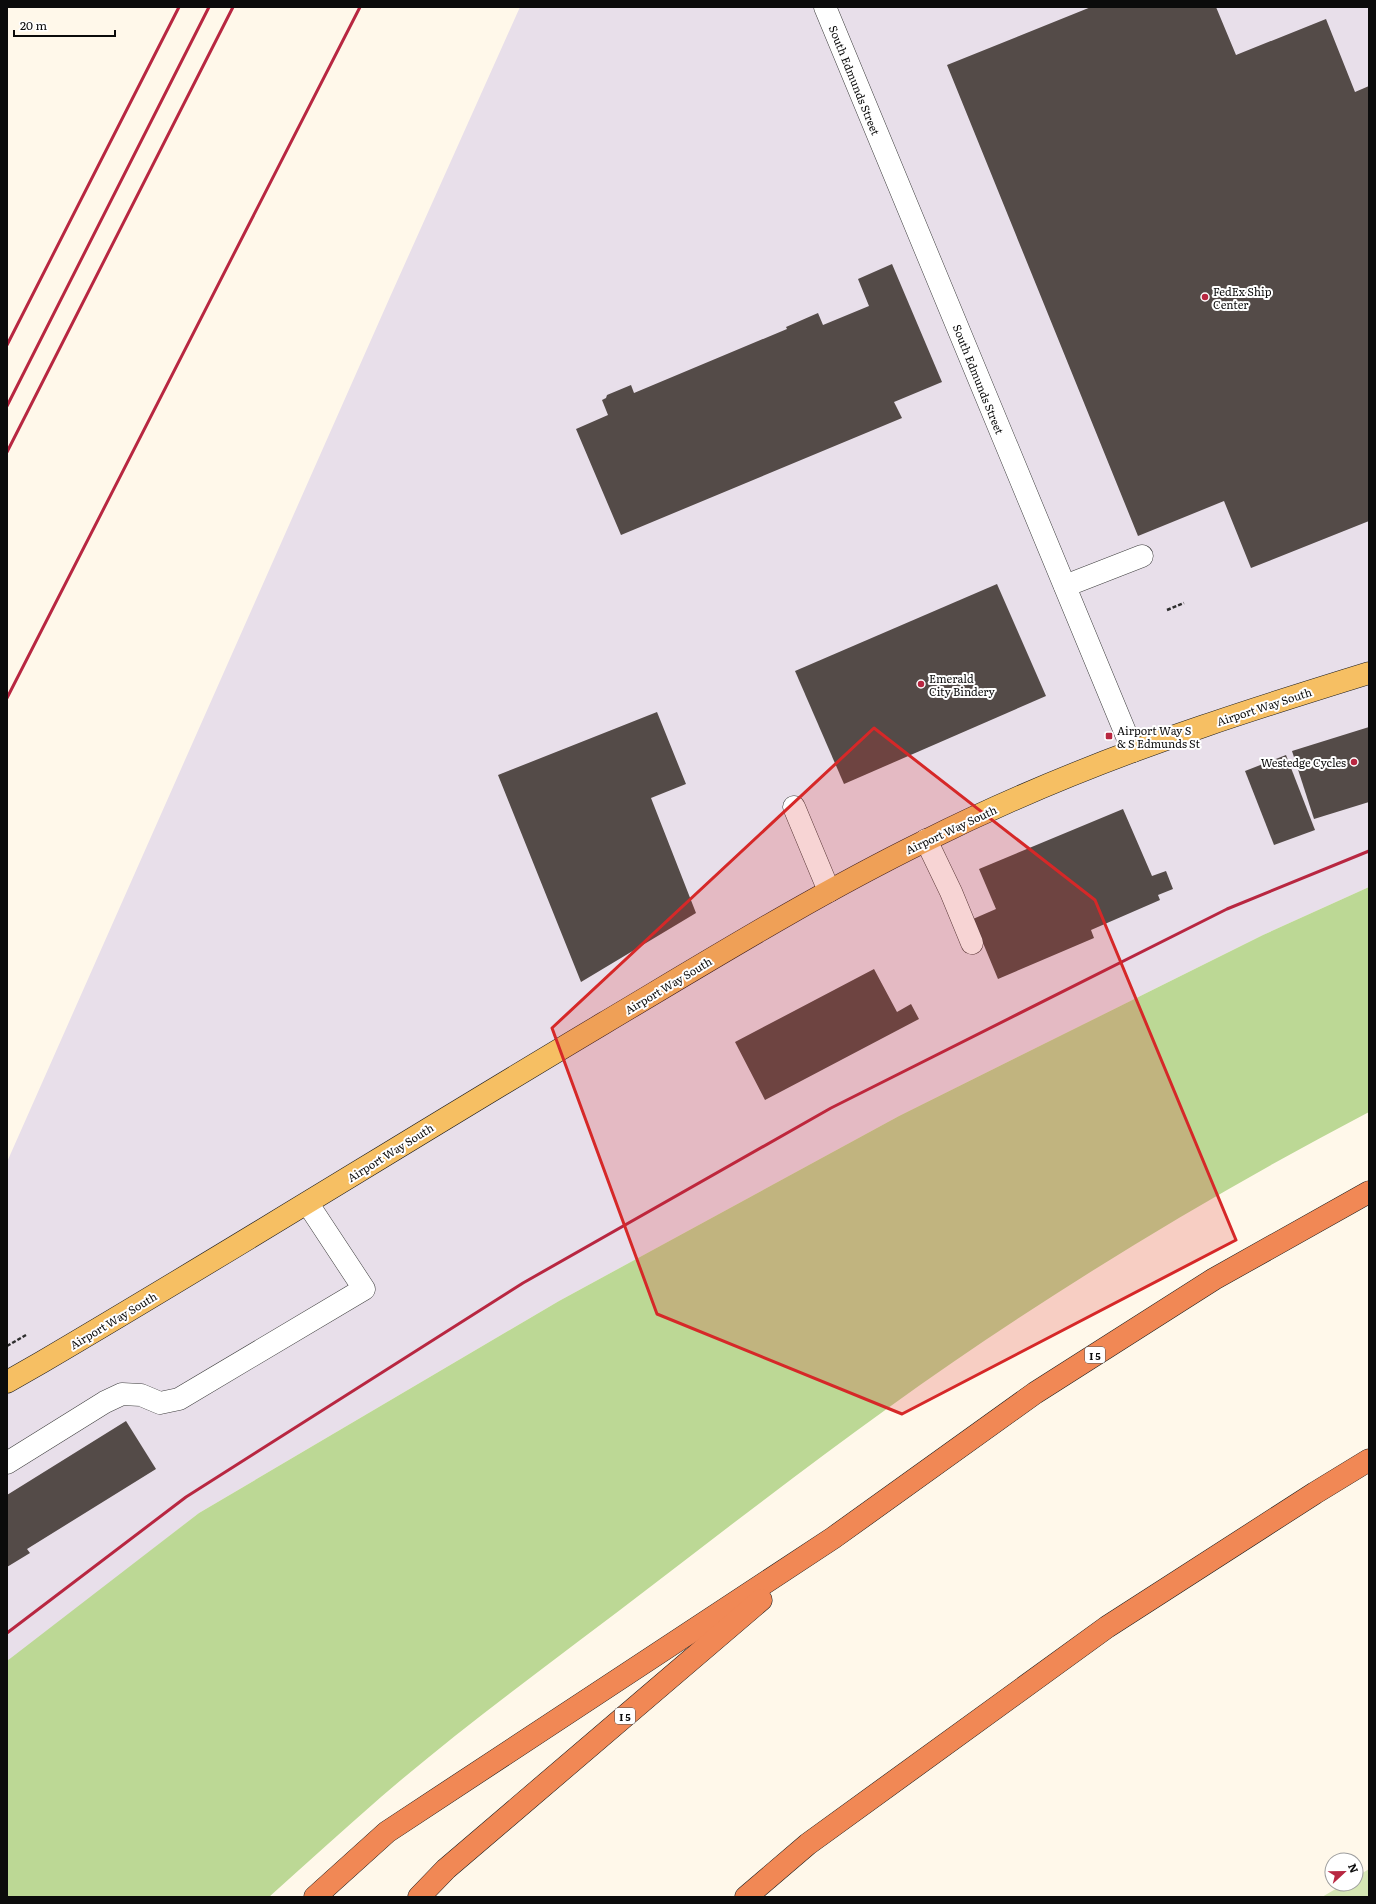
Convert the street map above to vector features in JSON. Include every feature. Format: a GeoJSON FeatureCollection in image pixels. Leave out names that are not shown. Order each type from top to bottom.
{"type":"FeatureCollection","features":[{"type":"Feature","properties":{"kind":"highway","name":"I 5"},"geometry":{"type":"LineString","coordinates":[[419,1897],[446,1869],[833,1538],[1036,1393],[1214,1279],[1369,1192]]}},
{"type":"Feature","properties":{"kind":"highway"},"geometry":{"type":"LineString","coordinates":[[746,1897],[808,1844],[1108,1627],[1315,1493],[1369,1460]]}},
{"type":"Feature","properties":{"kind":"highway"},"geometry":{"type":"LineString","coordinates":[[315,1897],[387,1832],[833,1538]]}},
{"type":"Feature","properties":{"kind":"main road","name":"Airport Way South"},"geometry":{"type":"LineString","coordinates":[[7,1382],[308,1204],[444,1119],[830,891],[926,840],[1063,779],[1133,751],[1209,724],[1369,673]]}},
{"type":"Feature","properties":{"kind":"street","name":"South Edmunds Street"},"geometry":{"type":"LineString","coordinates":[[825,7],[1133,751]]}},
{"type":"Feature","properties":{"kind":"street"},"geometry":{"type":"LineString","coordinates":[[1065,586],[1142,556]]}},
{"type":"Feature","properties":{"kind":"street"},"geometry":{"type":"LineString","coordinates":[[794,807],[830,891]]}},
{"type":"Feature","properties":{"kind":"street"},"geometry":{"type":"LineString","coordinates":[[926,840],[951,892],[972,943]]}},
{"type":"Feature","properties":{"kind":"street"},"geometry":{"type":"LineString","coordinates":[[7,1463],[105,1402],[122,1394],[141,1395],[160,1403],[179,1399],[364,1289],[308,1204]]}},
{"type":"Feature","properties":{"kind":"path"},"geometry":{"type":"LineString","coordinates":[[1167,610],[1184,603]]}},
{"type":"Feature","properties":{"kind":"highlighted area"},"geometry":{"type":"Polygon","coordinates":[[[874,728],[1095,900],[1236,1240],[902,1414],[657,1314],[552,1028],[874,728]]]}},
{"type":"Feature","properties":{"kind":"shaded area"},"geometry":{"type":"Polygon","coordinates":[[[520,7],[1369,7],[1369,887],[1263,935],[899,1116],[559,1301],[199,1513],[7,1663],[7,1162],[520,7]]]}},
{"type":"Feature","properties":{"kind":"green space"},"geometry":{"type":"Polygon","coordinates":[[[1369,887],[1369,1112],[1245,1179],[1124,1251],[1004,1328],[888,1408],[771,1495],[448,1742],[381,1797],[269,1897],[7,1897],[7,1661],[199,1513],[559,1301],[899,1116],[1263,935],[1369,887]]]}},
{"type":"Feature","properties":{"kind":"green space"},"geometry":{"type":"Polygon","coordinates":[[[1369,1869],[1369,1897],[1322,1897],[1330,1892],[1364,1892],[1364,1872],[1369,1869]]]}},
{"type":"Feature","properties":{"kind":"building","name":"FedEx Ship Center"},"geometry":{"type":"Polygon","coordinates":[[[1091,7],[1216,7],[1236,55],[1326,19],[1355,92],[1369,86],[1369,521],[1251,568],[1224,501],[1138,536],[947,65],[1091,7]]]}},
{"type":"Feature","properties":{"kind":"building"},"geometry":{"type":"Polygon","coordinates":[[[892,264],[942,382],[894,402],[902,418],[621,535],[576,429],[608,415],[602,400],[606,398],[607,395],[631,385],[634,393],[787,329],[786,327],[818,313],[823,325],[869,306],[858,279],[892,264]]]}},
{"type":"Feature","properties":{"kind":"building","name":"Emerald City Bindery"},"geometry":{"type":"Polygon","coordinates":[[[997,584],[1046,696],[844,784],[795,671],[997,584]]]}},
{"type":"Feature","properties":{"kind":"building"},"geometry":{"type":"Polygon","coordinates":[[[657,712],[686,784],[651,798],[696,913],[581,982],[498,775],[657,712]]]}},
{"type":"Feature","properties":{"kind":"building"},"geometry":{"type":"Polygon","coordinates":[[[1369,727],[1369,802],[1314,819],[1292,751],[1369,727]]]}},
{"type":"Feature","properties":{"kind":"building"},"geometry":{"type":"Polygon","coordinates":[[[1286,755],[1315,830],[1274,845],[1245,771],[1286,755]]]}},
{"type":"Feature","properties":{"kind":"building"},"geometry":{"type":"Polygon","coordinates":[[[1123,809],[1152,876],[1166,871],[1173,889],[1158,895],[1160,900],[1091,930],[1094,938],[998,979],[973,919],[996,909],[979,869],[1123,809]]]}},
{"type":"Feature","properties":{"kind":"building"},"geometry":{"type":"Polygon","coordinates":[[[874,969],[897,1012],[911,1004],[919,1019],[765,1100],[735,1042],[874,969]]]}},
{"type":"Feature","properties":{"kind":"building"},"geometry":{"type":"Polygon","coordinates":[[[126,1421],[156,1469],[27,1549],[30,1553],[7,1567],[7,1495],[126,1421]]]}},
{"type":"Feature","properties":{"kind":"railway"},"geometry":{"type":"LineString","coordinates":[[7,345],[179,7]]}},
{"type":"Feature","properties":{"kind":"railway"},"geometry":{"type":"LineString","coordinates":[[7,406],[209,7]]}},
{"type":"Feature","properties":{"kind":"railway"},"geometry":{"type":"LineString","coordinates":[[7,452],[233,7]]}},
{"type":"Feature","properties":{"kind":"railway"},"geometry":{"type":"LineString","coordinates":[[7,698],[360,7]]}},
{"type":"Feature","properties":{"kind":"railway"},"geometry":{"type":"LineString","coordinates":[[7,1633],[186,1497],[523,1283],[831,1108],[1227,909],[1369,851]]}},
{"type":"Feature","properties":{"kind":"place","name":"FedEx Ship Center"},"geometry":{"type":"Point","coordinates":[1205,297]}},
{"type":"Feature","properties":{"kind":"place","name":"Emerald City Bindery"},"geometry":{"type":"Point","coordinates":[921,684]}},
{"type":"Feature","properties":{"kind":"place","name":"Airport Way S & S Edmunds St"},"geometry":{"type":"Point","coordinates":[1109,736]}},
{"type":"Feature","properties":{"kind":"place","name":"Westedge Cycles"},"geometry":{"type":"Point","coordinates":[1354,762]}}]}
